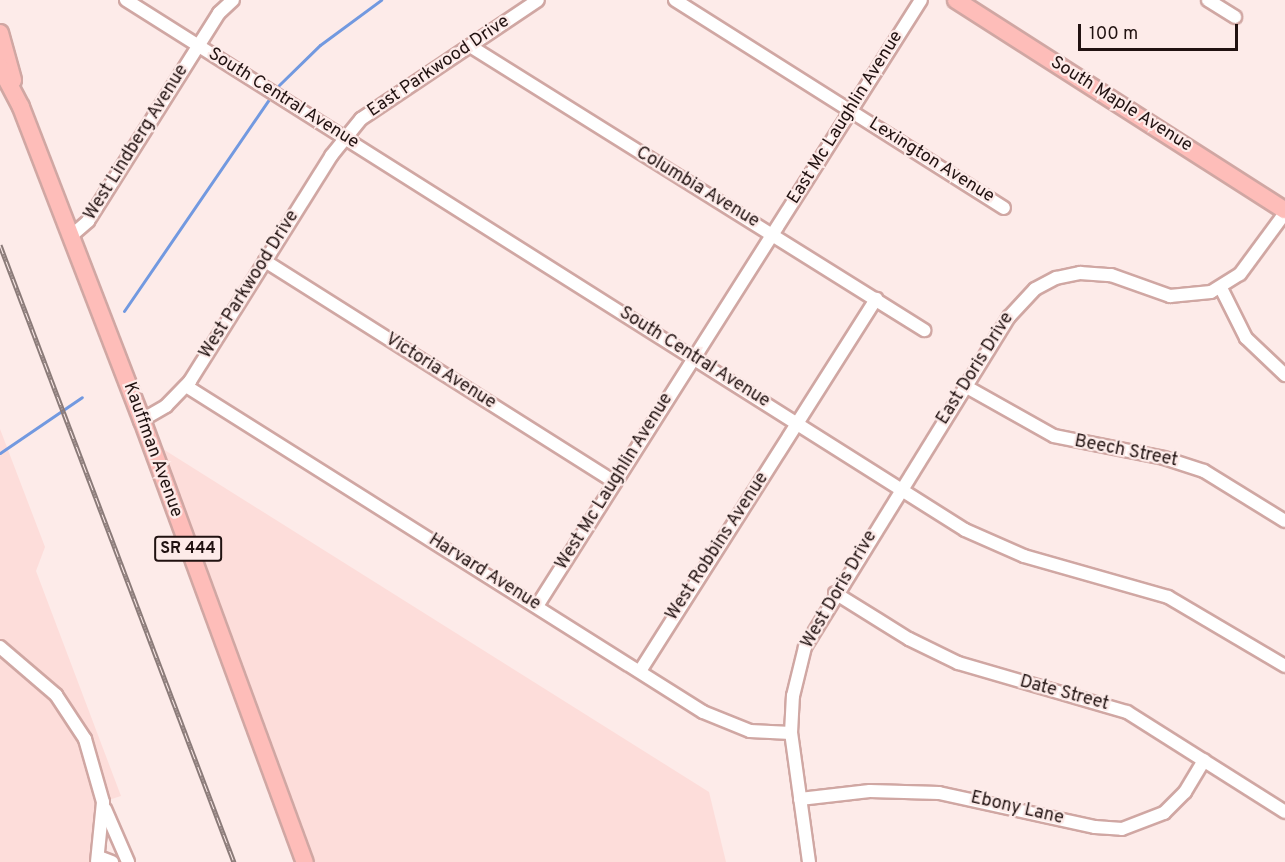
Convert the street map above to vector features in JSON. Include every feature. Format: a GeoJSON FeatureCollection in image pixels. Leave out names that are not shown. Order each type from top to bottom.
{"type":"FeatureCollection","features":[{"type":"Feature","properties":{"kind":"main road","name":"South Maple Avenue"},"geometry":{"type":"LineString","coordinates":[[958,1],[1285,211]]}},
{"type":"Feature","properties":{"kind":"main road","name":"Kauffman Avenue"},"geometry":{"type":"LineString","coordinates":[[0,33],[21,107],[142,420],[304,862]]}},
{"type":"Feature","properties":{"kind":"main road","name":"Kauffman Avenue"},"geometry":{"type":"LineString","coordinates":[[0,67],[21,107]]}},
{"type":"Feature","properties":{"kind":"street","name":"South Central Avenue"},"geometry":{"type":"LineString","coordinates":[[126,0],[965,530],[1007,550],[1168,597],[1285,666]]}},
{"type":"Feature","properties":{"kind":"street","name":"West Lindberg Avenue"},"geometry":{"type":"LineString","coordinates":[[71,236],[88,221],[219,13],[233,0]]}},
{"type":"Feature","properties":{"kind":"street","name":"East Parkwood Drive"},"geometry":{"type":"LineString","coordinates":[[345,138],[362,119],[538,0]]}},
{"type":"Feature","properties":{"kind":"street","name":"Lexington Avenue"},"geometry":{"type":"LineString","coordinates":[[675,0],[1004,208]]}},
{"type":"Feature","properties":{"kind":"street","name":"East Mc Laughlin Avenue"},"geometry":{"type":"LineString","coordinates":[[694,358],[921,0]]}},
{"type":"Feature","properties":{"kind":"street"},"geometry":{"type":"LineString","coordinates":[[1208,0],[1235,17]]}},
{"type":"Feature","properties":{"kind":"street","name":"Columbia Avenue"},"geometry":{"type":"LineString","coordinates":[[470,46],[924,330]]}},
{"type":"Feature","properties":{"kind":"street","name":"West Parkwood Drive"},"geometry":{"type":"LineString","coordinates":[[142,420],[166,406],[186,386],[345,138]]}},
{"type":"Feature","properties":{"kind":"street","name":"East Doris Drive"},"geometry":{"type":"LineString","coordinates":[[900,489],[1016,306],[1035,289],[1056,278],[1080,273],[1103,273],[1180,297],[1221,288],[1246,267],[1285,211]]}},
{"type":"Feature","properties":{"kind":"street","name":"Victoria Avenue"},"geometry":{"type":"LineString","coordinates":[[265,261],[615,482]]}},
{"type":"Feature","properties":{"kind":"street"},"geometry":{"type":"LineString","coordinates":[[1221,288],[1246,338],[1285,375]]}},
{"type":"Feature","properties":{"kind":"street","name":"West Robbins Avenue"},"geometry":{"type":"LineString","coordinates":[[639,671],[876,299]]}},
{"type":"Feature","properties":{"kind":"street","name":"West Mc Laughlin Avenue"},"geometry":{"type":"LineString","coordinates":[[537,606],[694,358]]}},
{"type":"Feature","properties":{"kind":"street","name":"Harvard Avenue"},"geometry":{"type":"LineString","coordinates":[[186,386],[639,671],[732,726],[770,733],[791,733]]}},
{"type":"Feature","properties":{"kind":"street","name":"Beech Street"},"geometry":{"type":"LineString","coordinates":[[965,386],[1054,436],[1164,458],[1204,471],[1285,521]]}},
{"type":"Feature","properties":{"kind":"street","name":"West Doris Drive"},"geometry":{"type":"LineString","coordinates":[[809,862],[791,733],[793,696],[800,660],[835,593],[900,489]]}},
{"type":"Feature","properties":{"kind":"street","name":"Date Street"},"geometry":{"type":"LineString","coordinates":[[835,593],[909,639],[958,663],[1116,707],[1285,812]]}},
{"type":"Feature","properties":{"kind":"street"},"geometry":{"type":"LineString","coordinates":[[0,647],[56,695],[76,721],[92,754],[103,802],[128,862]]}},
{"type":"Feature","properties":{"kind":"street","name":"Ebony Lane"},"geometry":{"type":"LineString","coordinates":[[800,799],[870,791],[939,793],[1095,827],[1122,828],[1164,813],[1185,792],[1204,760]]}},
{"type":"Feature","properties":{"kind":"street"},"geometry":{"type":"LineString","coordinates":[[103,802],[98,860],[112,862]]}},
{"type":"Feature","properties":{"kind":"shaded area"},"geometry":{"type":"Polygon","coordinates":[[[0,429],[45,547],[36,571],[121,796],[96,804],[91,862],[0,862],[0,429]]]}},
{"type":"Feature","properties":{"kind":"shaded area"},"geometry":{"type":"Polygon","coordinates":[[[163,449],[709,792],[726,862],[294,862],[145,456],[163,449]]]}},
{"type":"Feature","properties":{"kind":"waterway"},"geometry":{"type":"LineString","coordinates":[[279,85],[320,45],[381,0]]}},
{"type":"Feature","properties":{"kind":"waterway"},"geometry":{"type":"LineString","coordinates":[[124,311],[268,101]]}},
{"type":"Feature","properties":{"kind":"waterway"},"geometry":{"type":"LineString","coordinates":[[0,453],[82,397]]}},
{"type":"Feature","properties":{"kind":"railway"},"geometry":{"type":"LineString","coordinates":[[0,245],[234,862]]}}]}
